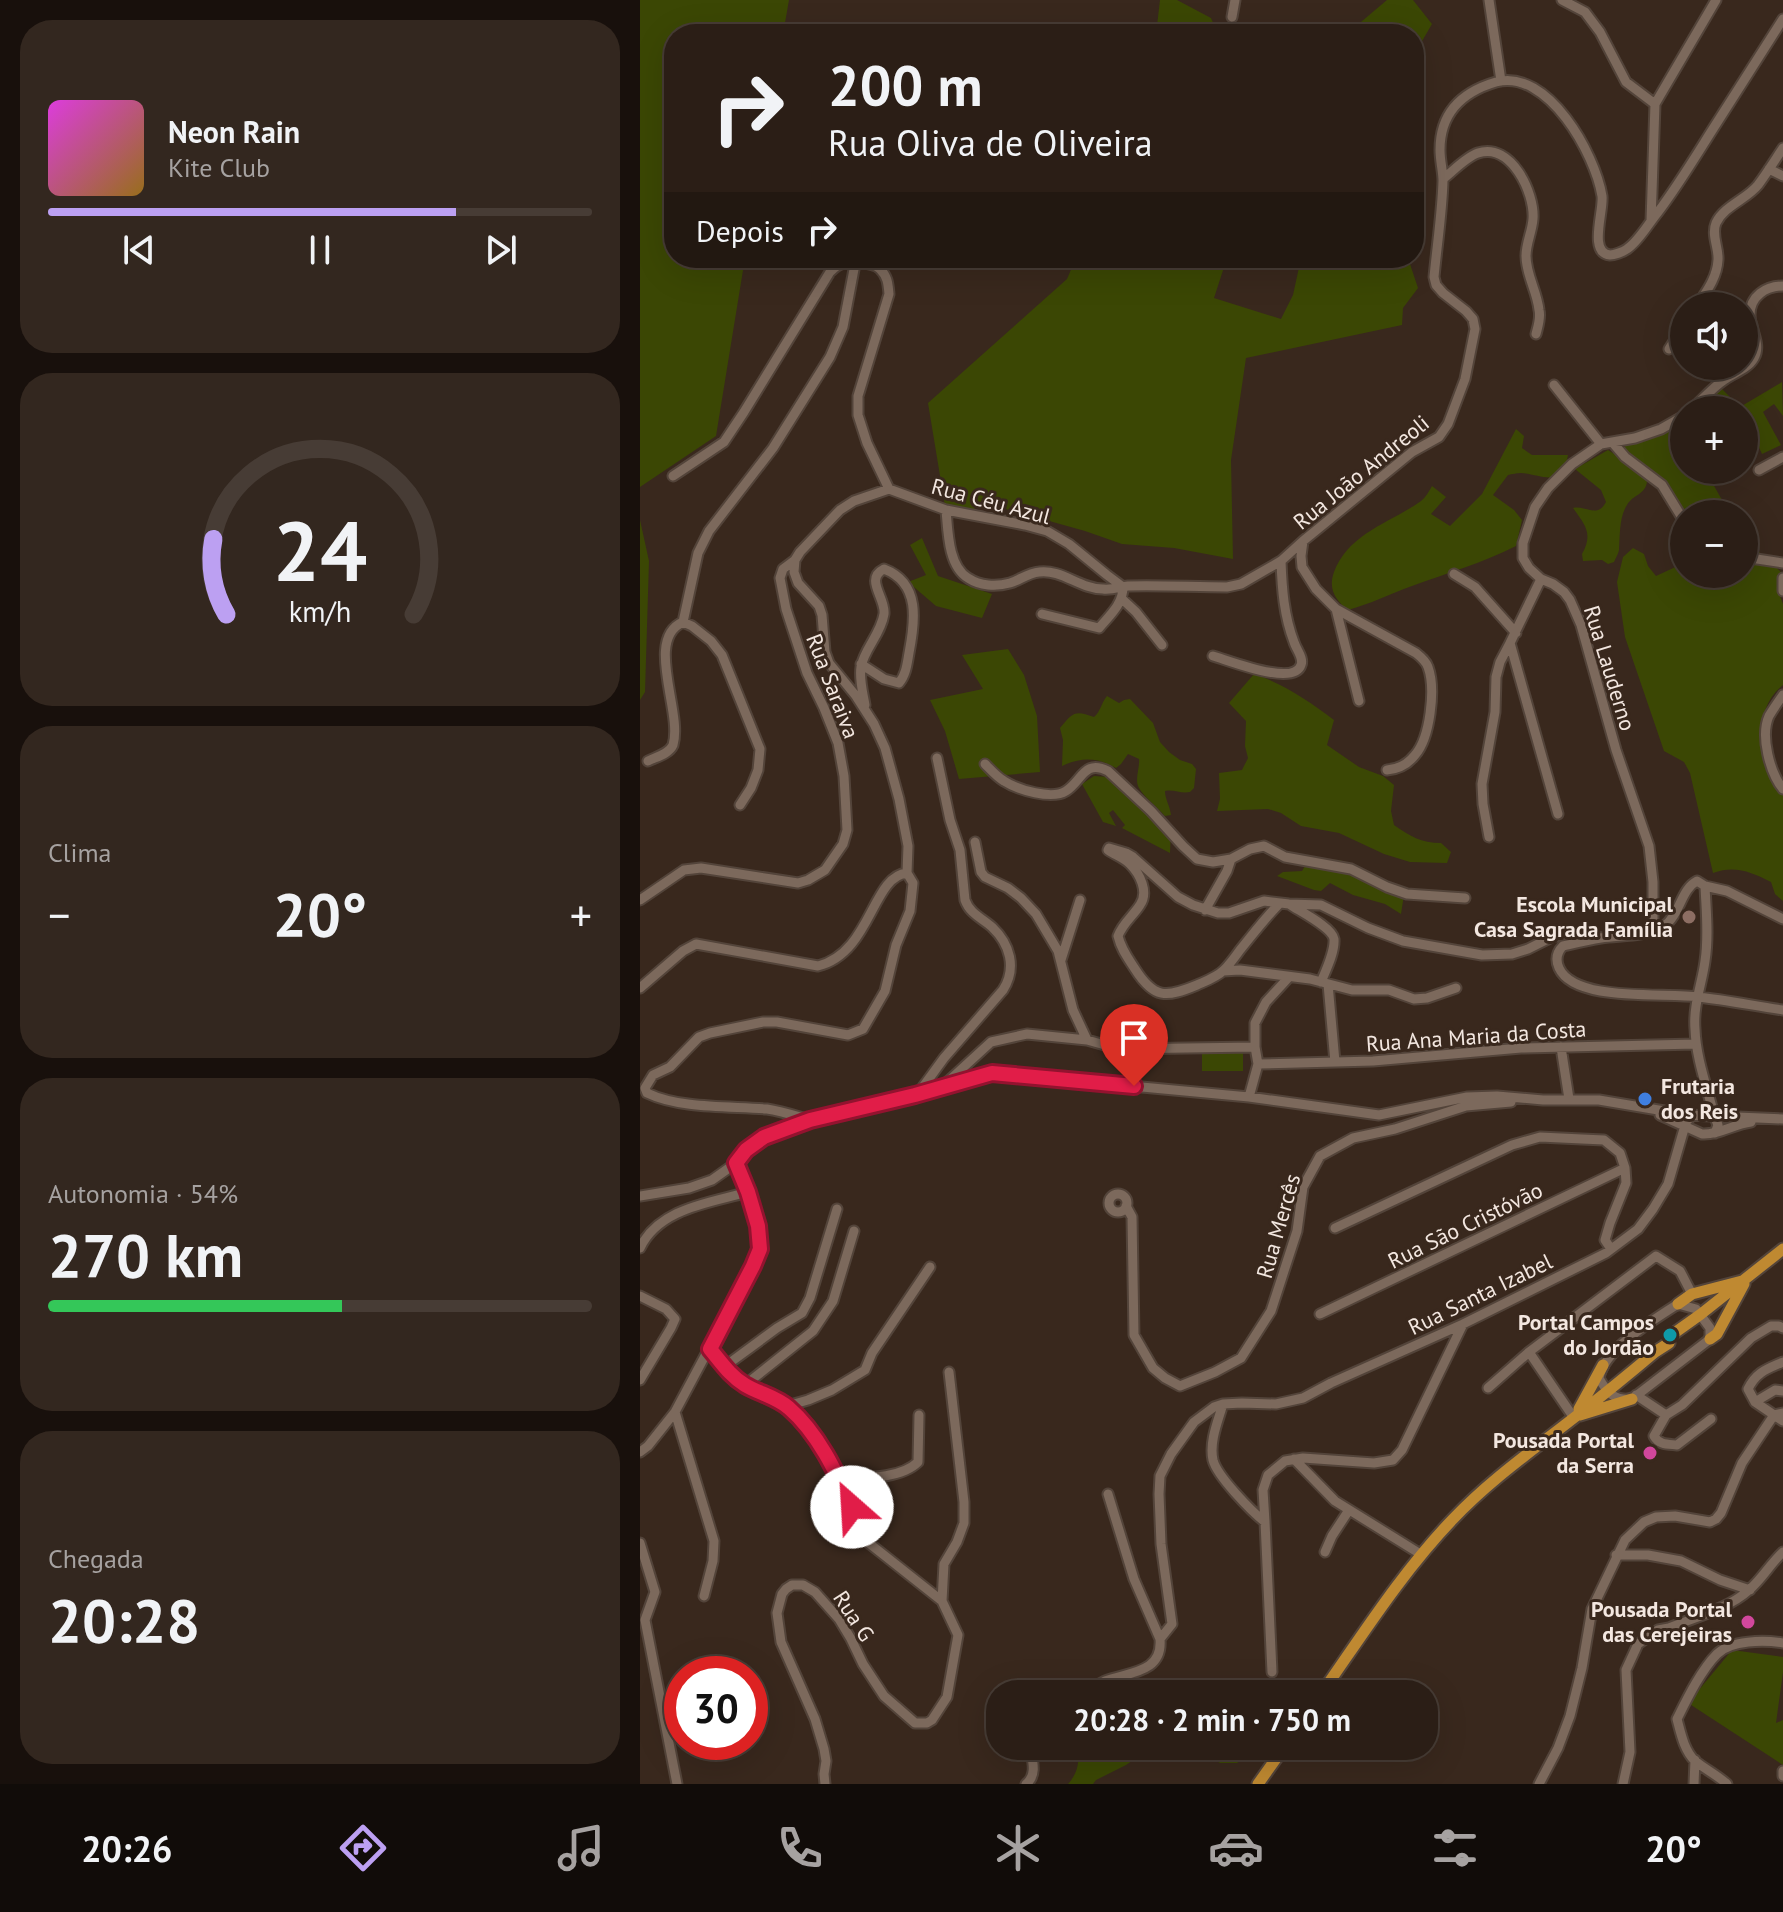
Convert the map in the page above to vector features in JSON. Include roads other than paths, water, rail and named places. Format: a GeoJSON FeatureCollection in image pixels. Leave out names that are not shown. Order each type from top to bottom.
{"type":"FeatureCollection","features":[{"type":"Feature","properties":{"kind":"main road"},"geometry":{"type":"LineString","coordinates":[[1331,1680],[1422,1555],[1480,1492],[1783,1249]]}},
{"type":"Feature","properties":{"kind":"main road"},"geometry":{"type":"LineString","coordinates":[[1678,1304],[1692,1294],[1746,1280]]}},
{"type":"Feature","properties":{"kind":"main road"},"geometry":{"type":"LineString","coordinates":[[1710,1339],[1717,1334],[1746,1280]]}},
{"type":"Feature","properties":{"kind":"main road"},"geometry":{"type":"LineString","coordinates":[[1574,1418],[1603,1365]]}},
{"type":"Feature","properties":{"kind":"main road"},"geometry":{"type":"LineString","coordinates":[[1574,1418],[1634,1397]]}},
{"type":"Feature","properties":{"kind":"main road"},"geometry":{"type":"LineString","coordinates":[[1258,1784],[1275,1760]]}},
{"type":"Feature","properties":{"kind":"street"},"geometry":{"type":"LineString","coordinates":[[1232,17],[1235,0]]}},
{"type":"Feature","properties":{"kind":"street"},"geometry":{"type":"LineString","coordinates":[[1489,0],[1501,81],[1520,82],[1534,87],[1548,97],[1576,134],[1591,162],[1602,196],[1597,242],[1604,253],[1611,255],[1626,250],[1671,196],[1783,19]]}},
{"type":"Feature","properties":{"kind":"street"},"geometry":{"type":"LineString","coordinates":[[1562,0],[1585,12],[1600,32],[1626,82],[1655,104]]}},
{"type":"Feature","properties":{"kind":"street"},"geometry":{"type":"LineString","coordinates":[[1651,221],[1655,104],[1716,0]]}},
{"type":"Feature","properties":{"kind":"street","name":"Rua João Andreoli"},"geometry":{"type":"LineString","coordinates":[[946,510],[955,562],[961,573],[971,581],[991,586],[1011,583],[1030,573],[1042,571],[1101,590],[1123,587],[1227,587],[1241,584],[1281,561],[1412,452],[1439,437],[1448,424],[1465,379],[1475,329],[1473,319],[1443,293],[1434,277],[1443,179],[1440,149],[1445,121],[1458,101],[1478,88],[1501,81]]}},
{"type":"Feature","properties":{"kind":"street"},"geometry":{"type":"LineString","coordinates":[[1706,292],[1717,271],[1714,233],[1717,222],[1724,212],[1758,185],[1783,148]]}},
{"type":"Feature","properties":{"kind":"street"},"geometry":{"type":"LineString","coordinates":[[1443,179],[1476,153],[1491,151],[1504,157],[1521,175],[1532,201],[1533,221],[1526,259],[1539,307],[1536,334]]}},
{"type":"Feature","properties":{"kind":"street"},"geometry":{"type":"LineString","coordinates":[[1769,169],[1783,176]]}},
{"type":"Feature","properties":{"kind":"street"},"geometry":{"type":"LineString","coordinates":[[673,476],[724,442],[835,268]]}},
{"type":"Feature","properties":{"kind":"street"},"geometry":{"type":"LineString","coordinates":[[683,622],[698,553],[709,531],[773,448],[830,357],[843,327],[854,268]]}},
{"type":"Feature","properties":{"kind":"street"},"geometry":{"type":"LineString","coordinates":[[810,1120],[772,1110],[655,1097],[645,1088],[653,1075],[670,1067],[699,1037],[710,1033],[763,1022],[848,1035],[863,1029],[885,991],[896,945],[910,911],[913,883],[907,873],[908,846],[885,748],[867,712],[829,663],[819,606],[798,583],[794,572],[795,560],[800,552],[840,510],[854,501],[889,489],[867,443],[858,415],[858,396],[889,294],[888,281],[878,268]]}},
{"type":"Feature","properties":{"kind":"street"},"geometry":{"type":"LineString","coordinates":[[1706,396],[1754,359],[1757,346],[1750,315],[1754,301],[1762,289],[1783,286]]}},
{"type":"Feature","properties":{"kind":"street"},"geometry":{"type":"LineString","coordinates":[[1554,385],[1601,444],[1635,438],[1670,424]]}},
{"type":"Feature","properties":{"kind":"street"},"geometry":{"type":"LineString","coordinates":[[1613,443],[1625,457],[1662,485],[1671,500]]}},
{"type":"Feature","properties":{"kind":"street","name":"Rua Lauderno"},"geometry":{"type":"LineString","coordinates":[[1601,444],[1572,464],[1548,488],[1535,507],[1523,543],[1523,558],[1541,579],[1564,592],[1581,625],[1616,750],[1649,846],[1653,930]]}},
{"type":"Feature","properties":{"kind":"street"},"geometry":{"type":"LineString","coordinates":[[1759,470],[1783,457]]}},
{"type":"Feature","properties":{"kind":"street","name":"Rua Céu Azul"},"geometry":{"type":"LineString","coordinates":[[889,489],[946,510],[1047,531],[1069,544],[1123,587]]}},
{"type":"Feature","properties":{"kind":"street"},"geometry":{"type":"LineString","coordinates":[[1303,541],[1301,556],[1306,576],[1336,609],[1379,631],[1427,663],[1432,698],[1424,738],[1413,758],[1398,768],[1387,770]]}},
{"type":"Feature","properties":{"kind":"street"},"geometry":{"type":"LineString","coordinates":[[1758,559],[1783,563]]}},
{"type":"Feature","properties":{"kind":"street","name":"Rua Saraiva"},"geometry":{"type":"LineString","coordinates":[[641,899],[684,870],[692,868],[798,883],[825,870],[843,844],[847,830],[844,776],[838,743],[807,673],[786,609],[780,578],[783,569],[795,560]]}},
{"type":"Feature","properties":{"kind":"street"},"geometry":{"type":"LineString","coordinates":[[1213,656],[1272,673],[1289,674],[1301,666],[1302,660],[1284,608],[1281,561]]}},
{"type":"Feature","properties":{"kind":"street"},"geometry":{"type":"LineString","coordinates":[[861,664],[892,682],[899,683],[905,675],[914,629],[912,597],[903,581],[884,569],[875,577],[884,612],[861,664],[860,676],[867,712]]}},
{"type":"Feature","properties":{"kind":"street"},"geometry":{"type":"LineString","coordinates":[[1454,574],[1475,587],[1516,633]]}},
{"type":"Feature","properties":{"kind":"street"},"geometry":{"type":"LineString","coordinates":[[1783,578],[1783,591]]}},
{"type":"Feature","properties":{"kind":"street"},"geometry":{"type":"LineString","coordinates":[[1489,837],[1482,784],[1495,712],[1496,677],[1500,662],[1541,579]]}},
{"type":"Feature","properties":{"kind":"street"},"geometry":{"type":"LineString","coordinates":[[1042,614],[1099,628],[1122,599],[1123,587]]}},
{"type":"Feature","properties":{"kind":"street"},"geometry":{"type":"LineString","coordinates":[[1122,599],[1162,645]]}},
{"type":"Feature","properties":{"kind":"street"},"geometry":{"type":"LineString","coordinates":[[1336,609],[1359,701]]}},
{"type":"Feature","properties":{"kind":"street"},"geometry":{"type":"LineString","coordinates":[[648,761],[667,753],[673,745],[665,643],[675,626],[683,622]]}},
{"type":"Feature","properties":{"kind":"street"},"geometry":{"type":"LineString","coordinates":[[683,622],[711,641],[722,655],[760,749],[758,770],[740,805]]}},
{"type":"Feature","properties":{"kind":"street"},"geometry":{"type":"LineString","coordinates":[[1510,643],[1558,814]]}},
{"type":"Feature","properties":{"kind":"street"},"geometry":{"type":"LineString","coordinates":[[1783,695],[1768,718],[1764,732],[1768,755],[1783,789]]}},
{"type":"Feature","properties":{"kind":"street"},"geometry":{"type":"LineString","coordinates":[[917,1095],[944,1058],[1003,990],[1009,980],[1011,956],[1007,944],[991,926],[967,907],[960,850],[950,820],[937,758]]}},
{"type":"Feature","properties":{"kind":"street"},"geometry":{"type":"LineString","coordinates":[[985,764],[1011,785],[1055,795],[1065,792],[1091,767],[1100,767],[1151,811],[1197,859],[1213,862],[1231,859],[1264,846],[1285,857],[1351,869],[1407,894],[1465,898]]}},
{"type":"Feature","properties":{"kind":"street"},"geometry":{"type":"LineString","coordinates":[[975,842],[981,872],[1008,888],[1028,906],[1058,951],[1073,1010],[1087,1040]]}},
{"type":"Feature","properties":{"kind":"street"},"geometry":{"type":"LineString","coordinates":[[1284,903],[1268,915],[1223,971],[1177,993],[1153,991],[1120,946],[1118,936],[1141,904],[1143,883],[1130,863],[1108,850],[1113,848],[1126,853],[1178,897],[1218,913],[1229,913],[1264,901],[1321,905],[1403,941],[1482,955],[1512,954],[1568,933],[1582,932],[1601,938]]}},
{"type":"Feature","properties":{"kind":"street"},"geometry":{"type":"LineString","coordinates":[[1205,910],[1231,859]]}},
{"type":"Feature","properties":{"kind":"street"},"geometry":{"type":"LineString","coordinates":[[640,988],[683,951],[696,944],[818,966],[825,964],[856,940],[893,877],[907,873]]}},
{"type":"Feature","properties":{"kind":"street"},"geometry":{"type":"LineString","coordinates":[[1701,883],[1707,948],[1695,1005],[1694,1028],[1718,1125],[1715,1133]]}},
{"type":"Feature","properties":{"kind":"street"},"geometry":{"type":"LineString","coordinates":[[1783,919],[1727,891],[1701,883],[1689,886],[1676,913],[1664,926],[1627,936],[1563,946],[1557,962],[1567,978],[1578,985],[1611,993],[1697,996],[1783,1010]]}},
{"type":"Feature","properties":{"kind":"street"},"geometry":{"type":"LineString","coordinates":[[1061,960],[1080,900]]}},
{"type":"Feature","properties":{"kind":"street"},"geometry":{"type":"LineString","coordinates":[[1284,903],[1321,925],[1334,940],[1325,983],[1335,1062]]}},
{"type":"Feature","properties":{"kind":"street"},"geometry":{"type":"LineString","coordinates":[[1223,971],[1240,970],[1289,977],[1352,990],[1389,990],[1414,999],[1456,988]]}},
{"type":"Feature","properties":{"kind":"street"},"geometry":{"type":"LineString","coordinates":[[1249,1097],[1258,1064],[1255,1023],[1266,1002],[1289,977]]}},
{"type":"Feature","properties":{"kind":"street"},"geometry":{"type":"LineString","coordinates":[[940,1088],[991,1042],[1027,1034],[1087,1040],[1119,1049],[1255,1047]]}},
{"type":"Feature","properties":{"kind":"street","name":"Rua Ana Maria da Costa"},"geometry":{"type":"LineString","coordinates":[[1258,1064],[1373,1061],[1521,1048],[1696,1044]]}},
{"type":"Feature","properties":{"kind":"street"},"geometry":{"type":"LineString","coordinates":[[1561,1047],[1569,1099]]}},
{"type":"Feature","properties":{"kind":"street"},"geometry":{"type":"LineString","coordinates":[[640,1196],[689,1188],[712,1180],[764,1137],[810,1120],[917,1095],[992,1073],[1249,1097],[1379,1115],[1467,1097],[1508,1097],[1599,1100],[1692,1115],[1778,1119]]}},
{"type":"Feature","properties":{"kind":"street","name":"Rua Mercês"},"geometry":{"type":"LineString","coordinates":[[1126,1206],[1132,1217],[1134,1335],[1153,1368],[1180,1386],[1241,1358],[1271,1311],[1297,1231],[1303,1187],[1320,1156],[1353,1138],[1395,1129],[1466,1106],[1543,1100]]}},
{"type":"Feature","properties":{"kind":"street"},"geometry":{"type":"LineString","coordinates":[[1642,1108],[1702,1134],[1740,1124],[1778,1119]]}},
{"type":"Feature","properties":{"kind":"street","name":"Rua Santa Izabel"},"geometry":{"type":"LineString","coordinates":[[1223,1404],[1276,1404],[1303,1398],[1463,1324],[1611,1249],[1638,1229],[1653,1209],[1668,1184],[1687,1119],[1692,1115]]}},
{"type":"Feature","properties":{"kind":"street"},"geometry":{"type":"LineString","coordinates":[[1335,1228],[1512,1145],[1540,1137],[1604,1140],[1620,1153],[1626,1183],[1605,1240],[1611,1249]]}},
{"type":"Feature","properties":{"kind":"street"},"geometry":{"type":"LineString","coordinates":[[640,1452],[675,1412],[760,1249],[758,1226],[736,1163]]}},
{"type":"Feature","properties":{"kind":"street","name":"Rua São Cristóvão"},"geometry":{"type":"LineString","coordinates":[[1320,1314],[1625,1168]]}},
{"type":"Feature","properties":{"kind":"street"},"geometry":{"type":"LineString","coordinates":[[640,1248],[644,1239],[677,1212],[748,1192]]}},
{"type":"Feature","properties":{"kind":"street"},"geometry":{"type":"LineString","coordinates":[[724,1367],[802,1313],[813,1290],[837,1209]]}},
{"type":"Feature","properties":{"kind":"street"},"geometry":{"type":"LineString","coordinates":[[745,1385],[813,1331],[833,1301],[854,1231]]}},
{"type":"Feature","properties":{"kind":"street"},"geometry":{"type":"LineString","coordinates":[[826,1247],[847,1253]]}},
{"type":"Feature","properties":{"kind":"street"},"geometry":{"type":"LineString","coordinates":[[1488,1388],[1529,1352],[1656,1256],[1680,1271],[1692,1294]]}},
{"type":"Feature","properties":{"kind":"street"},"geometry":{"type":"LineString","coordinates":[[787,1406],[832,1390],[865,1370],[872,1353],[930,1267]]}},
{"type":"Feature","properties":{"kind":"street"},"geometry":{"type":"LineString","coordinates":[[813,1290],[834,1294]]}},
{"type":"Feature","properties":{"kind":"street"},"geometry":{"type":"LineString","coordinates":[[640,1296],[666,1309],[675,1319],[640,1380]]}},
{"type":"Feature","properties":{"kind":"street"},"geometry":{"type":"LineString","coordinates":[[1678,1304],[1696,1309],[1696,1318],[1710,1328],[1710,1339],[1634,1397],[1616,1399],[1607,1390],[1599,1378],[1603,1365],[1621,1346],[1678,1304]]}},
{"type":"Feature","properties":{"kind":"street"},"geometry":{"type":"LineString","coordinates":[[802,1313],[813,1331]]}},
{"type":"Feature","properties":{"kind":"street"},"geometry":{"type":"LineString","coordinates":[[1272,1672],[1263,1490],[1268,1475],[1285,1461],[1294,1459],[1374,1463],[1393,1460],[1402,1450],[1463,1324]]}},
{"type":"Feature","properties":{"kind":"street"},"geometry":{"type":"LineString","coordinates":[[1711,1419],[1677,1445],[1663,1444],[1656,1441],[1654,1436],[1666,1415],[1682,1405],[1751,1338],[1771,1326],[1783,1328]]}},
{"type":"Feature","properties":{"kind":"street"},"geometry":{"type":"LineString","coordinates":[[710,1349],[733,1376],[787,1406],[810,1430],[839,1479],[870,1544],[942,1601]]}},
{"type":"Feature","properties":{"kind":"street"},"geometry":{"type":"LineString","coordinates":[[1529,1352],[1574,1418]]}},
{"type":"Feature","properties":{"kind":"street"},"geometry":{"type":"LineString","coordinates":[[1783,1362],[1762,1370],[1748,1389],[1755,1402],[1778,1414],[1783,1421]]}},
{"type":"Feature","properties":{"kind":"street"},"geometry":{"type":"LineString","coordinates":[[942,1601],[944,1564],[964,1523],[949,1372]]}},
{"type":"Feature","properties":{"kind":"street"},"geometry":{"type":"LineString","coordinates":[[1755,1402],[1775,1390],[1783,1391]]}},
{"type":"Feature","properties":{"kind":"street"},"geometry":{"type":"LineString","coordinates":[[1634,1397],[1666,1415]]}},
{"type":"Feature","properties":{"kind":"street"},"geometry":{"type":"LineString","coordinates":[[1223,1404],[1213,1436],[1213,1461],[1251,1512],[1265,1522]]}},
{"type":"Feature","properties":{"kind":"street"},"geometry":{"type":"LineString","coordinates":[[1160,1639],[1172,1624],[1161,1544],[1160,1476],[1171,1454],[1194,1422],[1223,1404]]}},
{"type":"Feature","properties":{"kind":"street"},"geometry":{"type":"LineString","coordinates":[[675,1412],[714,1541],[713,1561],[704,1596]]}},
{"type":"Feature","properties":{"kind":"street"},"geometry":{"type":"LineString","coordinates":[[1539,1784],[1570,1716],[1592,1609],[1625,1540],[1644,1522],[1656,1517],[1675,1516],[1710,1522],[1716,1519],[1742,1463],[1778,1414]]}},
{"type":"Feature","properties":{"kind":"street"},"geometry":{"type":"LineString","coordinates":[[839,1479],[870,1478],[910,1470],[918,1462],[919,1415]]}},
{"type":"Feature","properties":{"kind":"street"},"geometry":{"type":"LineString","coordinates":[[1294,1459],[1335,1501],[1422,1555]]}},
{"type":"Feature","properties":{"kind":"street"},"geometry":{"type":"LineString","coordinates":[[1108,1494],[1134,1579],[1161,1646],[1158,1657],[1146,1668],[1109,1680]]}},
{"type":"Feature","properties":{"kind":"street"},"geometry":{"type":"LineString","coordinates":[[1325,1552],[1349,1510]]}},
{"type":"Feature","properties":{"kind":"street"},"geometry":{"type":"LineString","coordinates":[[640,1543],[655,1592],[645,1620],[677,1784]]}},
{"type":"Feature","properties":{"kind":"street"},"geometry":{"type":"LineString","coordinates":[[1623,1784],[1630,1752],[1626,1670],[1638,1644],[1658,1630],[1733,1602],[1750,1590],[1783,1552]]}},
{"type":"Feature","properties":{"kind":"street"},"geometry":{"type":"LineString","coordinates":[[1616,1555],[1648,1555],[1681,1561],[1720,1580],[1750,1590]]}},
{"type":"Feature","properties":{"kind":"street","name":"Rua G"},"geometry":{"type":"LineString","coordinates":[[825,1784],[826,1761],[815,1719],[781,1642],[777,1613],[782,1594],[792,1585],[803,1585],[815,1592],[839,1619],[884,1696],[919,1724],[932,1720],[947,1697],[958,1635],[942,1601]]}},
{"type":"Feature","properties":{"kind":"street"},"geometry":{"type":"LineString","coordinates":[[1727,1784],[1695,1760],[1682,1742],[1677,1719],[1694,1686],[1718,1652],[1746,1642],[1783,1643]]}},
{"type":"Feature","properties":{"kind":"street"},"geometry":{"type":"LineString","coordinates":[[1026,1784],[1033,1776],[1031,1760]]}},
{"type":"Feature","properties":{"kind":"street"},"geometry":{"type":"LineString","coordinates":[[1694,1784],[1695,1760]]}},
{"type":"Feature","properties":{"kind":"place","name":"Escola Municipal Casa Sagrada Família"},"geometry":{"type":"Point","coordinates":[1689,917]}},
{"type":"Feature","properties":{"kind":"place","name":"Frutaria dos Reis"},"geometry":{"type":"Point","coordinates":[1645,1099]}},
{"type":"Feature","properties":{"kind":"place","name":"Portal Campos do Jordão"},"geometry":{"type":"Point","coordinates":[1670,1335]}},
{"type":"Feature","properties":{"kind":"place","name":"Pousada Portal da Serra"},"geometry":{"type":"Point","coordinates":[1650,1453]}},
{"type":"Feature","properties":{"kind":"place","name":"Pousada Portal das Cerejeiras"},"geometry":{"type":"Point","coordinates":[1748,1622]}}]}
